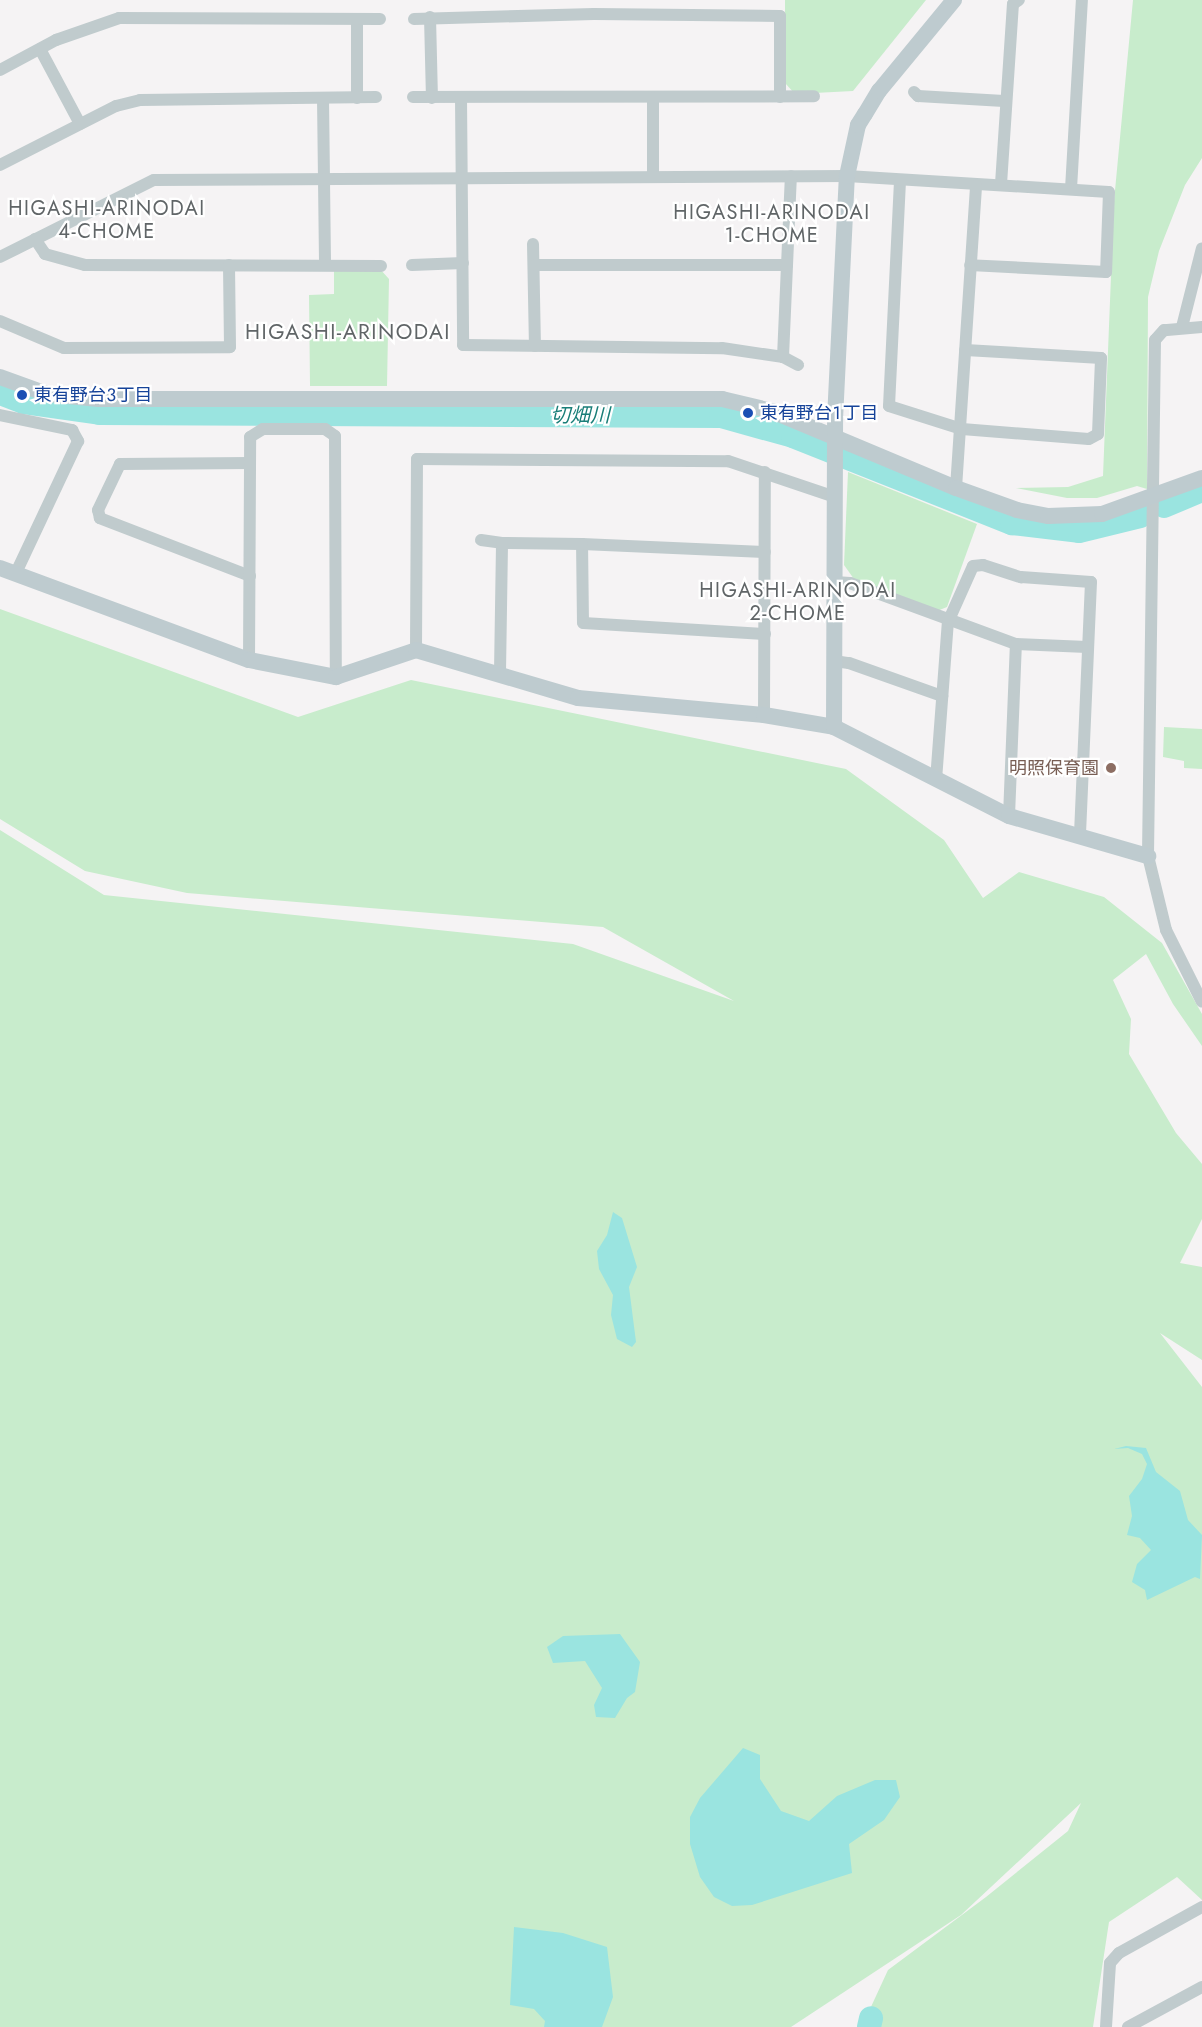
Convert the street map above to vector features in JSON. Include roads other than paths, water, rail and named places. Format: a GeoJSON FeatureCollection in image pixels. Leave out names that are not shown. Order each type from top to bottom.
{"type":"FeatureCollection","features":[{"type":"Feature","properties":{"kind":"street"},"geometry":{"type":"LineString","coordinates":[[834,727],[835,437],[848,176],[858,124],[873,100],[954,0]]}},
{"type":"Feature","properties":{"kind":"street"},"geometry":{"type":"LineString","coordinates":[[1001,184],[1004,101],[1013,4],[1019,0]]}},
{"type":"Feature","properties":{"kind":"street"},"geometry":{"type":"LineString","coordinates":[[1071,189],[1082,0]]}},
{"type":"Feature","properties":{"kind":"street"},"geometry":{"type":"LineString","coordinates":[[414,19],[430,17],[780,16],[780,97]]}},
{"type":"Feature","properties":{"kind":"street"},"geometry":{"type":"LineString","coordinates":[[430,17],[432,98]]}},
{"type":"Feature","properties":{"kind":"street"},"geometry":{"type":"LineString","coordinates":[[0,70],[40,49],[99,23],[119,18],[380,19]]}},
{"type":"Feature","properties":{"kind":"street"},"geometry":{"type":"LineString","coordinates":[[357,19],[357,98]]}},
{"type":"Feature","properties":{"kind":"street"},"geometry":{"type":"LineString","coordinates":[[40,49],[80,124]]}},
{"type":"Feature","properties":{"kind":"street"},"geometry":{"type":"LineString","coordinates":[[914,92],[918,96],[1004,101]]}},
{"type":"Feature","properties":{"kind":"street"},"geometry":{"type":"LineString","coordinates":[[413,97],[814,96]]}},
{"type":"Feature","properties":{"kind":"street"},"geometry":{"type":"LineString","coordinates":[[0,165],[116,106],[140,100],[376,97]]}},
{"type":"Feature","properties":{"kind":"street"},"geometry":{"type":"LineString","coordinates":[[323,98],[325,264]]}},
{"type":"Feature","properties":{"kind":"street"},"geometry":{"type":"LineString","coordinates":[[461,98],[463,345],[722,348],[783,357],[798,366]]}},
{"type":"Feature","properties":{"kind":"street"},"geometry":{"type":"LineString","coordinates":[[653,98],[653,177]]}},
{"type":"Feature","properties":{"kind":"street"},"geometry":{"type":"LineString","coordinates":[[783,357],[791,176]]}},
{"type":"Feature","properties":{"kind":"street"},"geometry":{"type":"LineString","coordinates":[[0,257],[154,180],[848,176],[900,182],[976,186],[1001,184],[1109,192],[1106,272],[970,265]]}},
{"type":"Feature","properties":{"kind":"street"},"geometry":{"type":"LineString","coordinates":[[900,182],[889,406],[962,429],[1089,439],[1098,434],[1101,358],[965,350]]}},
{"type":"Feature","properties":{"kind":"street"},"geometry":{"type":"LineString","coordinates":[[956,488],[962,429],[976,186]]}},
{"type":"Feature","properties":{"kind":"street"},"geometry":{"type":"LineString","coordinates":[[35,239],[45,254],[85,265],[325,264],[381,266]]}},
{"type":"Feature","properties":{"kind":"street"},"geometry":{"type":"LineString","coordinates":[[533,243],[535,346]]}},
{"type":"Feature","properties":{"kind":"street"},"geometry":{"type":"LineString","coordinates":[[1182,327],[1202,248]]}},
{"type":"Feature","properties":{"kind":"street"},"geometry":{"type":"LineString","coordinates":[[412,265],[463,263]]}},
{"type":"Feature","properties":{"kind":"street"},"geometry":{"type":"LineString","coordinates":[[0,321],[64,348],[230,347],[229,265]]}},
{"type":"Feature","properties":{"kind":"street"},"geometry":{"type":"LineString","coordinates":[[535,265],[787,265]]}},
{"type":"Feature","properties":{"kind":"street"},"geometry":{"type":"LineString","coordinates":[[1202,327],[1164,330],[1155,340],[1155,498],[1148,856],[1166,930],[1202,1002]]}},
{"type":"Feature","properties":{"kind":"street"},"geometry":{"type":"LineString","coordinates":[[0,377],[58,396],[99,399],[722,399],[772,411],[956,488],[1017,510],[1067,517],[1102,514],[1155,498],[1202,478]]}},
{"type":"Feature","properties":{"kind":"street"},"geometry":{"type":"LineString","coordinates":[[0,415],[72,430],[78,441],[8,570],[249,660],[336,677],[416,650],[500,672],[578,698],[764,715],[834,727],[1009,816],[1148,856]]}},
{"type":"Feature","properties":{"kind":"street"},"geometry":{"type":"LineString","coordinates":[[249,660],[250,437],[263,429],[325,429],[335,436],[336,677]]}},
{"type":"Feature","properties":{"kind":"street"},"geometry":{"type":"LineString","coordinates":[[416,650],[417,459],[728,461],[835,497]]}},
{"type":"Feature","properties":{"kind":"street"},"geometry":{"type":"LineString","coordinates":[[250,463],[120,464],[98,510],[100,518],[250,576]]}},
{"type":"Feature","properties":{"kind":"street"},"geometry":{"type":"LineString","coordinates":[[764,715],[765,472]]}},
{"type":"Feature","properties":{"kind":"street"},"geometry":{"type":"LineString","coordinates":[[481,540],[502,543],[765,552]]}},
{"type":"Feature","properties":{"kind":"street"},"geometry":{"type":"LineString","coordinates":[[500,672],[502,543]]}},
{"type":"Feature","properties":{"kind":"street"},"geometry":{"type":"LineString","coordinates":[[582,544],[583,623],[765,634]]}},
{"type":"Feature","properties":{"kind":"street"},"geometry":{"type":"LineString","coordinates":[[936,780],[948,622],[973,566],[983,565],[1021,577],[1091,582],[1086,647],[1080,837]]}},
{"type":"Feature","properties":{"kind":"street"},"geometry":{"type":"LineString","coordinates":[[835,582],[850,583],[948,622],[1016,644],[1086,647]]}},
{"type":"Feature","properties":{"kind":"street"},"geometry":{"type":"LineString","coordinates":[[1009,816],[1016,644]]}},
{"type":"Feature","properties":{"kind":"street"},"geometry":{"type":"LineString","coordinates":[[834,661],[849,663],[942,696]]}},
{"type":"Feature","properties":{"kind":"street"},"geometry":{"type":"LineString","coordinates":[[1106,2027],[1110,1963],[1119,1953],[1202,1907]]}},
{"type":"Feature","properties":{"kind":"street"},"geometry":{"type":"LineString","coordinates":[[1128,2027],[1202,1987]]}},
{"type":"Feature","properties":{"kind":"water"},"geometry":{"type":"Polygon","coordinates":[[[613,1212],[622,1218],[637,1267],[629,1287],[636,1342],[632,1347],[617,1339],[611,1315],[613,1295],[599,1269],[597,1251],[607,1235],[613,1212]]]}},
{"type":"Feature","properties":{"kind":"water"},"geometry":{"type":"Polygon","coordinates":[[[1126,1446],[1146,1448],[1156,1472],[1180,1491],[1188,1520],[1202,1535],[1200,1579],[1195,1577],[1147,1600],[1145,1590],[1132,1582],[1137,1564],[1151,1550],[1140,1538],[1127,1535],[1132,1516],[1129,1496],[1142,1479],[1147,1464],[1142,1454],[1128,1448],[1114,1449],[1126,1446]]]}},
{"type":"Feature","properties":{"kind":"water"},"geometry":{"type":"Polygon","coordinates":[[[620,1634],[640,1662],[635,1692],[627,1698],[615,1718],[596,1717],[594,1705],[602,1688],[585,1661],[553,1663],[547,1647],[563,1636],[620,1634]]]}},
{"type":"Feature","properties":{"kind":"water"},"geometry":{"type":"Polygon","coordinates":[[[743,1748],[760,1755],[760,1779],[781,1811],[809,1821],[837,1796],[875,1780],[896,1780],[900,1797],[884,1820],[849,1844],[852,1873],[752,1905],[732,1906],[714,1897],[700,1877],[690,1844],[690,1817],[700,1798],[743,1748]]]}},
{"type":"Feature","properties":{"kind":"water"},"geometry":{"type":"Polygon","coordinates":[[[514,1927],[563,1933],[607,1947],[613,1997],[602,2027],[544,2027],[545,2021],[534,2009],[510,2005],[514,1927]]]}},
{"type":"Feature","properties":{"kind":"waterway","name":"切畑川"},"geometry":{"type":"LineString","coordinates":[[0,393],[24,402],[100,413],[721,416],[793,436],[1012,523],[1079,531],[1140,516]]}},
{"type":"Feature","properties":{"kind":"waterway","name":"切畑川"},"geometry":{"type":"LineString","coordinates":[[1164,506],[1202,490]]}},
{"type":"Feature","properties":{"kind":"waterway"},"geometry":{"type":"LineString","coordinates":[[869,2027],[871,2018]]}},
{"type":"Feature","properties":{"kind":"place","name":"東有野台３丁目"},"geometry":{"type":"Point","coordinates":[22,395]}},
{"type":"Feature","properties":{"kind":"place","name":"東有野台１丁目"},"geometry":{"type":"Point","coordinates":[748,413]}},
{"type":"Feature","properties":{"kind":"place","name":"明照保育園"},"geometry":{"type":"Point","coordinates":[1111,768]}},
{"type":"Feature","properties":{"kind":"district","name":"HIGASHI-ARINODAI 4-CHOME"},"geometry":{"type":"Point","coordinates":[107,220]}},
{"type":"Feature","properties":{"kind":"district","name":"HIGASHI-ARINODAI 1-CHOME"},"geometry":{"type":"Point","coordinates":[772,224]}},
{"type":"Feature","properties":{"kind":"district","name":"HIGASHI-ARINODAI"},"geometry":{"type":"Point","coordinates":[348,332]}},
{"type":"Feature","properties":{"kind":"district","name":"HIGASHI-ARINODAI 2-CHOME"},"geometry":{"type":"Point","coordinates":[798,602]}}]}
